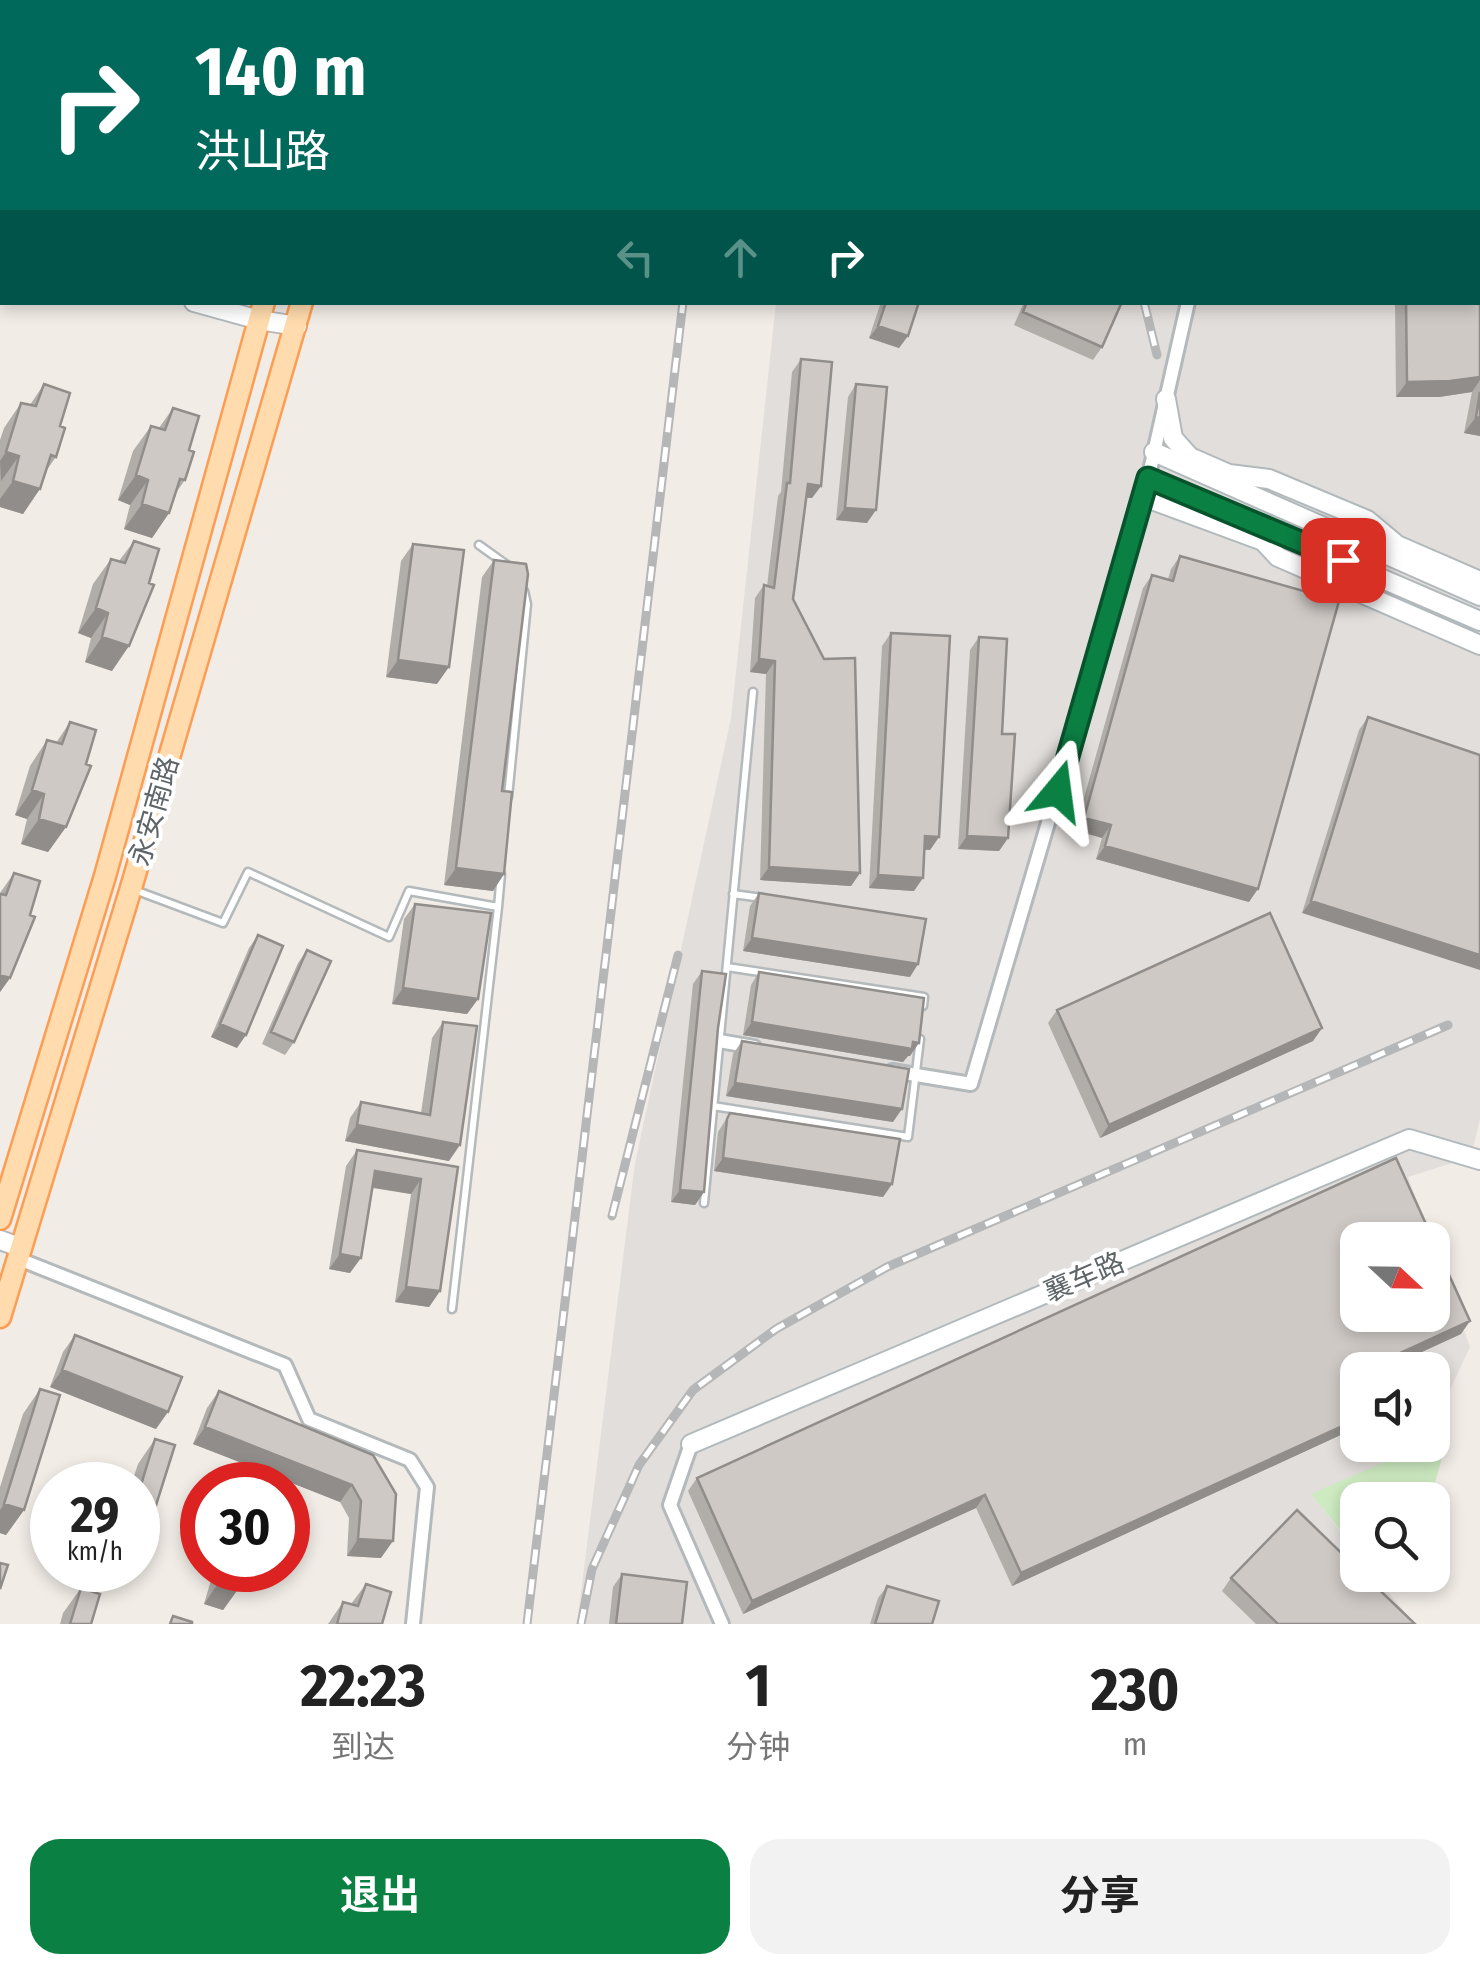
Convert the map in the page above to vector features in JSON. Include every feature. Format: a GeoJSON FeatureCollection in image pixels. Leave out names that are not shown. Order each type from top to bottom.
{"type":"FeatureCollection","features":[{"type":"Feature","properties":{"kind":"main road","name":"永安南路"},"geometry":{"type":"LineString","coordinates":[[0,1317],[14,1260],[131,888],[301,305]]}},
{"type":"Feature","properties":{"kind":"main road","name":"永安南路"},"geometry":{"type":"LineString","coordinates":[[0,1219],[104,876],[261,311]]}},
{"type":"Feature","properties":{"kind":"street"},"geometry":{"type":"LineString","coordinates":[[216,305],[261,311],[297,326]]}},
{"type":"Feature","properties":{"kind":"street"},"geometry":{"type":"LineString","coordinates":[[877,1068],[971,1084],[1146,488],[1187,305]]}},
{"type":"Feature","properties":{"kind":"street"},"geometry":{"type":"LineString","coordinates":[[1166,399],[1173,438],[1190,457],[1229,474],[1268,479],[1367,520],[1397,545],[1480,581]]}},
{"type":"Feature","properties":{"kind":"street"},"geometry":{"type":"LineString","coordinates":[[1154,452],[1480,596]]}},
{"type":"Feature","properties":{"kind":"street"},"geometry":{"type":"LineString","coordinates":[[1146,488],[1480,621]]}},
{"type":"Feature","properties":{"kind":"street"},"geometry":{"type":"LineString","coordinates":[[1146,488],[1263,541],[1278,557],[1480,645]]}},
{"type":"Feature","properties":{"kind":"street"},"geometry":{"type":"LineString","coordinates":[[720,1040],[778,1051]]}},
{"type":"Feature","properties":{"kind":"street","name":"襄车路"},"geometry":{"type":"LineString","coordinates":[[691,1444],[1409,1139],[1480,1160]]}},
{"type":"Feature","properties":{"kind":"street"},"geometry":{"type":"LineString","coordinates":[[0,1240],[14,1260],[285,1366],[309,1419],[410,1460],[427,1487],[412,1624]]}},
{"type":"Feature","properties":{"kind":"street"},"geometry":{"type":"LineString","coordinates":[[691,1444],[670,1504],[722,1624]]}},
{"type":"Feature","properties":{"kind":"lane"},"geometry":{"type":"LineString","coordinates":[[479,546],[519,573]]}},
{"type":"Feature","properties":{"kind":"lane"},"geometry":{"type":"LineString","coordinates":[[507,812],[528,604],[523,588]]}},
{"type":"Feature","properties":{"kind":"lane"},"geometry":{"type":"LineString","coordinates":[[704,1203],[753,692]]}},
{"type":"Feature","properties":{"kind":"lane"},"geometry":{"type":"LineString","coordinates":[[452,1309],[501,869]]}},
{"type":"Feature","properties":{"kind":"lane"},"geometry":{"type":"LineString","coordinates":[[131,888],[223,923],[248,872],[389,937],[408,891],[498,907]]}},
{"type":"Feature","properties":{"kind":"lane"},"geometry":{"type":"LineString","coordinates":[[734,894],[772,899]]}},
{"type":"Feature","properties":{"kind":"lane"},"geometry":{"type":"LineString","coordinates":[[726,967],[924,997],[922,1016]]}},
{"type":"Feature","properties":{"kind":"lane"},"geometry":{"type":"LineString","coordinates":[[713,1106],[908,1137],[920,1036]]}},
{"type":"Feature","properties":{"kind":"shaded area"},"geometry":{"type":"Polygon","coordinates":[[[776,305],[1480,305],[1480,1119],[1471,1157],[1408,1177],[1424,1222],[1340,1222],[1340,1332],[1450,1332],[1450,1292],[1470,1347],[1450,1390],[1450,1352],[1340,1352],[1340,1462],[1386,1462],[1312,1495],[1340,1531],[1340,1592],[1389,1592],[1414,1624],[577,1624],[635,1163],[731,718],[776,305]]]}},
{"type":"Feature","properties":{"kind":"green space"},"geometry":{"type":"Polygon","coordinates":[[[1384,1462],[1441,1462],[1435,1482],[1340,1482],[1340,1530],[1311,1494],[1384,1462]]]}},
{"type":"Feature","properties":{"kind":"building"},"geometry":{"type":"Polygon","coordinates":[[[885,305],[918,305],[908,336],[878,326],[885,305]]]}},
{"type":"Feature","properties":{"kind":"building"},"geometry":{"type":"Polygon","coordinates":[[[1026,305],[1121,305],[1102,347],[1023,312],[1026,305]]]}},
{"type":"Feature","properties":{"kind":"building"},"geometry":{"type":"Polygon","coordinates":[[[1406,305],[1480,305],[1480,377],[1407,382],[1406,305]]]}},
{"type":"Feature","properties":{"kind":"building"},"geometry":{"type":"Polygon","coordinates":[[[801,359],[832,362],[821,486],[808,484],[793,599],[824,659],[855,658],[860,873],[769,867],[775,661],[759,659],[764,585],[774,588],[790,483],[801,359]]]}},
{"type":"Feature","properties":{"kind":"building"},"geometry":{"type":"Polygon","coordinates":[[[44,384],[70,393],[56,457],[51,455],[40,489],[13,481],[19,456],[6,452],[21,403],[36,406],[44,384]]]}},
{"type":"Feature","properties":{"kind":"building"},"geometry":{"type":"Polygon","coordinates":[[[856,384],[887,387],[876,510],[845,508],[856,384]]]}},
{"type":"Feature","properties":{"kind":"building"},"geometry":{"type":"Polygon","coordinates":[[[173,408],[199,416],[189,450],[194,452],[169,513],[142,504],[148,480],[136,475],[151,426],[165,430],[173,408]]]}},
{"type":"Feature","properties":{"kind":"building"},"geometry":{"type":"Polygon","coordinates":[[[134,541],[159,549],[149,583],[154,585],[129,646],[102,637],[108,613],[96,608],[111,559],[125,563],[134,541]]]}},
{"type":"Feature","properties":{"kind":"building"},"geometry":{"type":"Polygon","coordinates":[[[413,544],[464,550],[449,667],[398,660],[413,544]]]}},
{"type":"Feature","properties":{"kind":"building"},"geometry":{"type":"Polygon","coordinates":[[[1180,556],[1339,601],[1258,889],[1105,846],[1111,825],[1084,818],[1152,575],[1173,581],[1180,556]]]}},
{"type":"Feature","properties":{"kind":"building"},"geometry":{"type":"Polygon","coordinates":[[[494,560],[526,564],[528,574],[502,791],[512,792],[504,874],[456,868],[494,560]]]}},
{"type":"Feature","properties":{"kind":"building"},"geometry":{"type":"Polygon","coordinates":[[[891,633],[950,636],[939,837],[925,836],[923,878],[878,875],[891,633]]]}},
{"type":"Feature","properties":{"kind":"building"},"geometry":{"type":"Polygon","coordinates":[[[979,637],[1007,639],[1002,734],[1015,734],[1008,838],[967,836],[979,637]]]}},
{"type":"Feature","properties":{"kind":"building"},"geometry":{"type":"Polygon","coordinates":[[[1368,717],[1480,755],[1480,955],[1311,901],[1368,717]]]}},
{"type":"Feature","properties":{"kind":"building"},"geometry":{"type":"Polygon","coordinates":[[[70,722],[96,730],[86,764],[91,766],[66,827],[39,819],[44,794],[32,790],[47,740],[62,744],[70,722]]]}},
{"type":"Feature","properties":{"kind":"building"},"geometry":{"type":"Polygon","coordinates":[[[14,873],[40,881],[30,915],[35,917],[10,978],[0,975],[0,894],[6,895],[14,873]]]}},
{"type":"Feature","properties":{"kind":"building"},"geometry":{"type":"Polygon","coordinates":[[[759,893],[926,919],[918,964],[752,938],[759,893]]]}},
{"type":"Feature","properties":{"kind":"building"},"geometry":{"type":"Polygon","coordinates":[[[415,904],[491,913],[478,999],[403,988],[415,904]]]}},
{"type":"Feature","properties":{"kind":"building"},"geometry":{"type":"Polygon","coordinates":[[[1270,913],[1322,1028],[1109,1125],[1057,1010],[1270,913]]]}},
{"type":"Feature","properties":{"kind":"building"},"geometry":{"type":"Polygon","coordinates":[[[258,935],[283,946],[246,1035],[220,1024],[258,935]]]}},
{"type":"Feature","properties":{"kind":"building"},"geometry":{"type":"Polygon","coordinates":[[[307,950],[331,961],[294,1042],[271,1032],[307,950]]]}},
{"type":"Feature","properties":{"kind":"building"},"geometry":{"type":"Polygon","coordinates":[[[702,971],[726,974],[704,1192],[680,1190],[702,971]]]}},
{"type":"Feature","properties":{"kind":"building"},"geometry":{"type":"Polygon","coordinates":[[[759,972],[924,998],[919,1043],[913,1042],[912,1049],[752,1022],[759,972]]]}},
{"type":"Feature","properties":{"kind":"building"},"geometry":{"type":"Polygon","coordinates":[[[443,1022],[477,1026],[460,1145],[357,1125],[361,1102],[430,1115],[443,1022]]]}},
{"type":"Feature","properties":{"kind":"building"},"geometry":{"type":"Polygon","coordinates":[[[742,1041],[909,1069],[902,1109],[735,1083],[742,1041]]]}},
{"type":"Feature","properties":{"kind":"building"},"geometry":{"type":"Polygon","coordinates":[[[730,1113],[900,1139],[892,1184],[723,1158],[730,1113]]]}},
{"type":"Feature","properties":{"kind":"building"},"geometry":{"type":"Polygon","coordinates":[[[357,1150],[458,1167],[440,1291],[406,1287],[421,1179],[375,1171],[361,1258],[340,1254],[357,1150]]]}},
{"type":"Feature","properties":{"kind":"building"},"geometry":{"type":"Polygon","coordinates":[[[1396,1158],[1425,1222],[1340,1222],[1340,1332],[1446,1332],[1403,1352],[1340,1352],[1340,1427],[1021,1573],[985,1495],[752,1601],[697,1478],[1396,1158]]]}},
{"type":"Feature","properties":{"kind":"building"},"geometry":{"type":"Polygon","coordinates":[[[1450,1277],[1470,1321],[1450,1330],[1450,1277]]]}},
{"type":"Feature","properties":{"kind":"building"},"geometry":{"type":"Polygon","coordinates":[[[75,1335],[182,1377],[168,1412],[62,1370],[75,1335]]]}},
{"type":"Feature","properties":{"kind":"building"},"geometry":{"type":"Polygon","coordinates":[[[40,1389],[60,1395],[39,1462],[30,1462],[30,1491],[24,1510],[4,1504],[40,1389]]]}},
{"type":"Feature","properties":{"kind":"building"},"geometry":{"type":"Polygon","coordinates":[[[219,1391],[373,1455],[396,1494],[393,1541],[358,1539],[361,1501],[352,1485],[310,1468],[310,1462],[294,1462],[205,1427],[219,1391]]]}},
{"type":"Feature","properties":{"kind":"building"},"geometry":{"type":"Polygon","coordinates":[[[155,1439],[175,1445],[160,1492],[160,1462],[148,1462],[155,1439]]]}},
{"type":"Feature","properties":{"kind":"building"},"geometry":{"type":"Polygon","coordinates":[[[1297,1510],[1340,1552],[1340,1592],[1382,1592],[1415,1624],[1278,1624],[1231,1578],[1297,1510]]]}},
{"type":"Feature","properties":{"kind":"building"},"geometry":{"type":"Polygon","coordinates":[[[0,1563],[8,1565],[0,1589],[0,1563]]]}},
{"type":"Feature","properties":{"kind":"building"},"geometry":{"type":"Polygon","coordinates":[[[622,1574],[687,1582],[682,1624],[616,1624],[622,1574]]]}},
{"type":"Feature","properties":{"kind":"building"},"geometry":{"type":"Polygon","coordinates":[[[366,1584],[391,1592],[382,1624],[337,1624],[343,1602],[358,1606],[366,1584]]]}},
{"type":"Feature","properties":{"kind":"building"},"geometry":{"type":"Polygon","coordinates":[[[887,1586],[939,1601],[932,1624],[875,1624],[887,1586]]]}},
{"type":"Feature","properties":{"kind":"building"},"geometry":{"type":"Polygon","coordinates":[[[80,1592],[100,1594],[91,1624],[70,1624],[80,1592]]]}},
{"type":"Feature","properties":{"kind":"building"},"geometry":{"type":"Polygon","coordinates":[[[173,1616],[192,1622],[192,1624],[170,1624],[173,1616]]]}},
{"type":"Feature","properties":{"kind":"railway"},"geometry":{"type":"LineString","coordinates":[[527,1624],[683,305]]}},
{"type":"Feature","properties":{"kind":"railway"},"geometry":{"type":"LineString","coordinates":[[1145,305],[1157,355]]}},
{"type":"Feature","properties":{"kind":"railway"},"geometry":{"type":"LineString","coordinates":[[612,1216],[678,955]]}},
{"type":"Feature","properties":{"kind":"railway"},"geometry":{"type":"LineString","coordinates":[[581,1624],[592,1569],[639,1465],[693,1390],[776,1329],[887,1267],[1448,1025]]}},
{"type":"Feature","properties":{"kind":"route"},"geometry":{"type":"LineString","coordinates":[[1058,791],[1148,478],[1343,560]]}}]}
